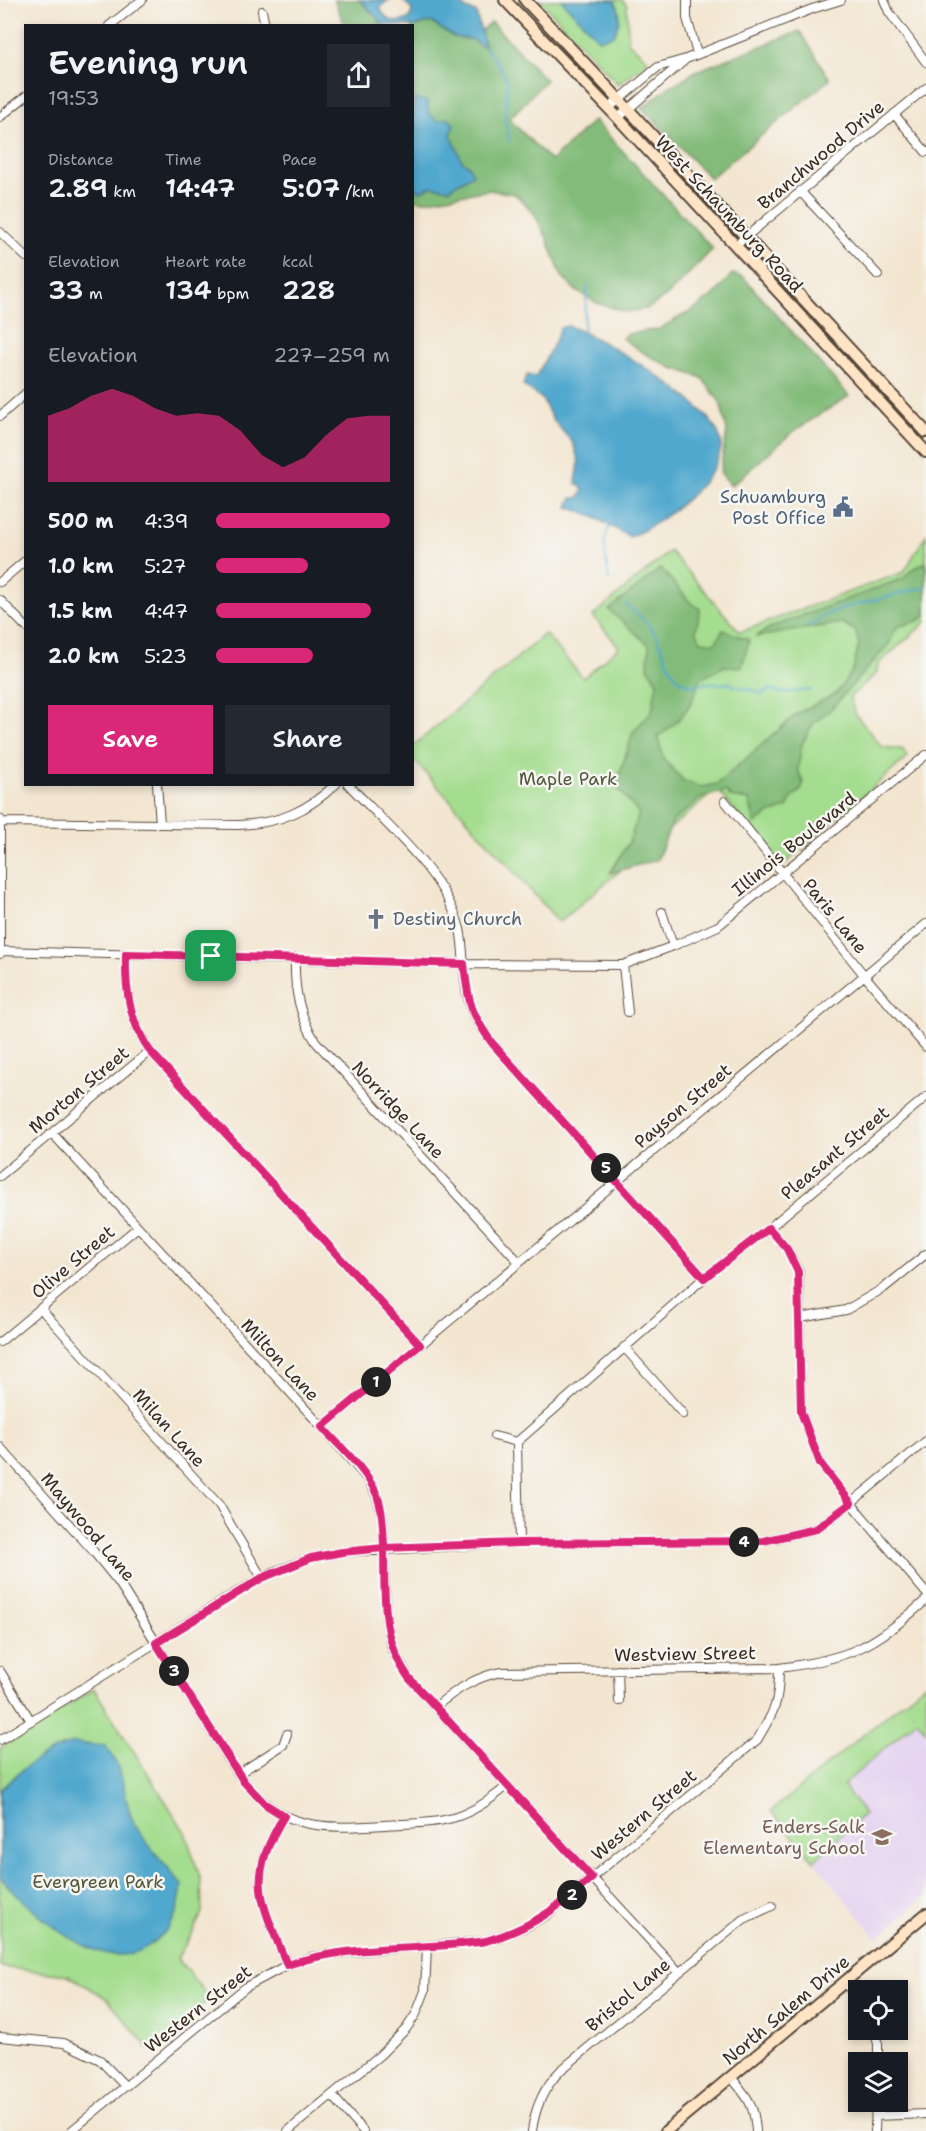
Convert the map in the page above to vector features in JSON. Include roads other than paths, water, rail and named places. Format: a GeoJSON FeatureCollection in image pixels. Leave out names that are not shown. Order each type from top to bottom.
{"type":"FeatureCollection","features":[{"type":"Feature","properties":{"kind":"main road","name":"West Schaumburg Road"},"geometry":{"type":"LineString","coordinates":[[505,0],[618,117],[926,452]]}},
{"type":"Feature","properties":{"kind":"main road","name":"West Schaumburg Road"},"geometry":{"type":"LineString","coordinates":[[525,0],[926,432]]}},
{"type":"Feature","properties":{"kind":"main road","name":"North Salem Drive"},"geometry":{"type":"LineString","coordinates":[[666,2131],[926,1914]]}},
{"type":"Feature","properties":{"kind":"street"},"geometry":{"type":"LineString","coordinates":[[112,24],[142,0]]}},
{"type":"Feature","properties":{"kind":"street"},"geometry":{"type":"LineString","coordinates":[[687,0],[687,18],[697,54]]}},
{"type":"Feature","properties":{"kind":"street"},"geometry":{"type":"LineString","coordinates":[[609,108],[658,67],[686,59],[812,9],[841,0]]}},
{"type":"Feature","properties":{"kind":"street"},"geometry":{"type":"LineString","coordinates":[[884,0],[889,12],[926,62]]}},
{"type":"Feature","properties":{"kind":"street"},"geometry":{"type":"LineString","coordinates":[[262,11],[265,24]]}},
{"type":"Feature","properties":{"kind":"street"},"geometry":{"type":"LineString","coordinates":[[618,117],[686,59]]}},
{"type":"Feature","properties":{"kind":"street","name":"Branchwood Drive"},"geometry":{"type":"LineString","coordinates":[[736,245],[926,88]]}},
{"type":"Feature","properties":{"kind":"street"},"geometry":{"type":"LineString","coordinates":[[0,117],[24,98]]}},
{"type":"Feature","properties":{"kind":"street"},"geometry":{"type":"LineString","coordinates":[[894,114],[926,152]]}},
{"type":"Feature","properties":{"kind":"street"},"geometry":{"type":"LineString","coordinates":[[800,191],[878,275]]}},
{"type":"Feature","properties":{"kind":"street"},"geometry":{"type":"LineString","coordinates":[[0,232],[24,255]]}},
{"type":"Feature","properties":{"kind":"street"},"geometry":{"type":"LineString","coordinates":[[0,416],[24,395]]}},
{"type":"Feature","properties":{"kind":"street"},"geometry":{"type":"LineString","coordinates":[[0,582],[24,562]]}},
{"type":"Feature","properties":{"kind":"street"},"geometry":{"type":"LineString","coordinates":[[0,600],[24,625]]}},
{"type":"Feature","properties":{"kind":"street","name":"Illinois Boulevard"},"geometry":{"type":"LineString","coordinates":[[0,952],[464,964],[623,965],[718,926],[926,755]]}},
{"type":"Feature","properties":{"kind":"street"},"geometry":{"type":"LineString","coordinates":[[157,786],[160,823]]}},
{"type":"Feature","properties":{"kind":"street"},"geometry":{"type":"LineString","coordinates":[[0,952],[0,820],[239,825],[264,823],[293,814],[312,804],[334,786]]}},
{"type":"Feature","properties":{"kind":"street"},"geometry":{"type":"LineString","coordinates":[[350,786],[429,871],[447,897],[460,930],[468,998],[482,1029],[492,1043],[704,1278]]}},
{"type":"Feature","properties":{"kind":"street","name":"Paris Lane"},"geometry":{"type":"LineString","coordinates":[[725,801],[864,975],[926,1047]]}},
{"type":"Feature","properties":{"kind":"street"},"geometry":{"type":"LineString","coordinates":[[662,912],[673,946]]}},
{"type":"Feature","properties":{"kind":"street","name":"Payson Street"},"geometry":{"type":"LineString","coordinates":[[322,1427],[926,924]]}},
{"type":"Feature","properties":{"kind":"street"},"geometry":{"type":"LineString","coordinates":[[126,954],[129,1007],[136,1028],[150,1051],[420,1345]]}},
{"type":"Feature","properties":{"kind":"street","name":"Norridge Lane"},"geometry":{"type":"LineString","coordinates":[[295,958],[295,982],[299,1005],[305,1023],[316,1042],[519,1262]]}},
{"type":"Feature","properties":{"kind":"street"},"geometry":{"type":"LineString","coordinates":[[623,965],[628,1012]]}},
{"type":"Feature","properties":{"kind":"street","name":"Morton Street"},"geometry":{"type":"LineString","coordinates":[[0,1176],[150,1051]]}},
{"type":"Feature","properties":{"kind":"street","name":"Pleasant Street"},"geometry":{"type":"LineString","coordinates":[[517,1442],[704,1278],[769,1228],[926,1097]]}},
{"type":"Feature","properties":{"kind":"street","name":"Milton Lane"},"geometry":{"type":"LineString","coordinates":[[52,1133],[365,1476],[375,1492],[383,1519],[386,1618],[392,1648],[409,1678],[679,1972]]}},
{"type":"Feature","properties":{"kind":"street","name":"Olive Street"},"geometry":{"type":"LineString","coordinates":[[0,1342],[138,1227]]}},
{"type":"Feature","properties":{"kind":"street"},"geometry":{"type":"LineString","coordinates":[[769,1228],[787,1249],[798,1272],[801,1412],[820,1463],[926,1593]]}},
{"type":"Feature","properties":{"kind":"street"},"geometry":{"type":"LineString","coordinates":[[800,1318],[846,1310],[884,1288],[926,1254]]}},
{"type":"Feature","properties":{"kind":"street","name":"Milan Lane"},"geometry":{"type":"LineString","coordinates":[[41,1309],[219,1505],[262,1578]]}},
{"type":"Feature","properties":{"kind":"street"},"geometry":{"type":"LineString","coordinates":[[624,1347],[683,1414]]}},
{"type":"Feature","properties":{"kind":"street"},"geometry":{"type":"LineString","coordinates":[[494,1436],[517,1442],[519,1543]]}},
{"type":"Feature","properties":{"kind":"street"},"geometry":{"type":"LineString","coordinates":[[0,1740],[262,1578],[311,1558],[384,1548],[519,1543],[763,1541],[816,1529],[926,1441]]}},
{"type":"Feature","properties":{"kind":"street","name":"Maywood Lane"},"geometry":{"type":"LineString","coordinates":[[0,1447],[107,1568],[238,1774],[259,1798],[284,1816],[309,1825],[331,1828],[442,1821],[465,1815],[507,1786]]}},
{"type":"Feature","properties":{"kind":"street","name":"Westview Street"},"geometry":{"type":"LineString","coordinates":[[435,1707],[473,1680],[501,1672],[779,1668],[818,1663],[873,1643],[926,1600]]}},
{"type":"Feature","properties":{"kind":"street","name":"Western Street"},"geometry":{"type":"LineString","coordinates":[[71,2131],[246,1987],[287,1965],[311,1957],[340,1953],[486,1941],[518,1931],[547,1915],[757,1740],[774,1711],[779,1697],[779,1668]]}},
{"type":"Feature","properties":{"kind":"street"},"geometry":{"type":"LineString","coordinates":[[618,1670],[619,1701]]}},
{"type":"Feature","properties":{"kind":"street"},"geometry":{"type":"LineString","coordinates":[[0,1671],[31,1721]]}},
{"type":"Feature","properties":{"kind":"street"},"geometry":{"type":"LineString","coordinates":[[238,1774],[283,1745],[287,1734]]}},
{"type":"Feature","properties":{"kind":"street"},"geometry":{"type":"LineString","coordinates":[[284,1816],[265,1850],[260,1870],[260,1883],[264,1906],[287,1965]]}},
{"type":"Feature","properties":{"kind":"street","name":"Bristol Lane"},"geometry":{"type":"LineString","coordinates":[[532,2131],[536,2108],[555,2075],[744,1919],[772,1906]]}},
{"type":"Feature","properties":{"kind":"street"},"geometry":{"type":"LineString","coordinates":[[288,2131],[393,2043],[411,2021],[425,1991],[427,1947]]}},
{"type":"Feature","properties":{"kind":"street"},"geometry":{"type":"LineString","coordinates":[[845,1983],[848,1987]]}},
{"type":"Feature","properties":{"kind":"street"},"geometry":{"type":"LineString","coordinates":[[0,2037],[64,2043],[100,2060],[125,2086]]}},
{"type":"Feature","properties":{"kind":"street"},"geometry":{"type":"LineString","coordinates":[[731,2077],[745,2094],[754,2111],[756,2131]]}},
{"type":"Feature","properties":{"kind":"street"},"geometry":{"type":"LineString","coordinates":[[332,2095],[363,2131]]}},
{"type":"Feature","properties":{"kind":"street"},"geometry":{"type":"LineString","coordinates":[[875,2131],[876,2115],[926,2114]]}},
{"type":"Feature","properties":{"kind":"water"},"geometry":{"type":"Polygon","coordinates":[[[360,0],[390,0],[385,2],[380,9],[386,17],[397,22],[410,18],[412,10],[401,0],[458,0],[466,9],[476,12],[485,47],[471,39],[454,37],[431,22],[414,27],[414,24],[383,24],[360,0]]]}},
{"type":"Feature","properties":{"kind":"water"},"geometry":{"type":"Polygon","coordinates":[[[561,0],[614,0],[619,17],[614,35],[599,40],[561,0]]]}},
{"type":"Feature","properties":{"kind":"water"},"geometry":{"type":"Polygon","coordinates":[[[417,99],[428,102],[428,112],[437,121],[448,118],[454,124],[451,135],[462,161],[469,166],[473,174],[450,189],[431,186],[422,191],[417,190],[414,182],[414,100],[417,99]]]}},
{"type":"Feature","properties":{"kind":"water"},"geometry":{"type":"Polygon","coordinates":[[[568,326],[606,344],[658,376],[683,394],[717,430],[721,446],[717,460],[699,487],[671,512],[630,537],[592,516],[568,507],[572,498],[578,498],[583,492],[581,486],[576,483],[579,462],[573,443],[553,420],[542,399],[523,385],[527,375],[536,377],[560,328],[568,326]]]}},
{"type":"Feature","properties":{"kind":"water"},"geometry":{"type":"Polygon","coordinates":[[[73,1743],[105,1746],[112,1755],[120,1773],[134,1823],[144,1839],[182,1885],[177,1911],[165,1932],[151,1944],[133,1953],[122,1955],[106,1953],[89,1948],[72,1939],[39,1915],[0,1877],[0,1791],[33,1762],[73,1743]]]}},
{"type":"Feature","properties":{"kind":"waterway"},"geometry":{"type":"LineString","coordinates":[[485,47],[507,81],[505,120],[510,142]]}},
{"type":"Feature","properties":{"kind":"waterway"},"geometry":{"type":"LineString","coordinates":[[583,331],[588,286]]}},
{"type":"Feature","properties":{"kind":"waterway"},"geometry":{"type":"LineString","coordinates":[[609,527],[604,542],[609,581]]}},
{"type":"Feature","properties":{"kind":"waterway"},"geometry":{"type":"LineString","coordinates":[[808,627],[825,615],[848,607],[926,587]]}},
{"type":"Feature","properties":{"kind":"waterway"},"geometry":{"type":"LineString","coordinates":[[626,604],[656,634],[671,670],[683,682],[692,685],[729,683],[761,694],[771,689],[781,693],[811,690]]}},
{"type":"Feature","properties":{"kind":"place","name":"Schuamburg Post Office"},"geometry":{"type":"Point","coordinates":[843,507]}},
{"type":"Feature","properties":{"kind":"place","name":"Destiny Church"},"geometry":{"type":"Point","coordinates":[376,919]}},
{"type":"Feature","properties":{"kind":"place","name":"Enders-Salk Elementary School"},"geometry":{"type":"Point","coordinates":[882,1837]}},
{"type":"Feature","properties":{"kind":"park label","name":"Maple Park"},"geometry":{"type":"Point","coordinates":[568,779]}},
{"type":"Feature","properties":{"kind":"park label","name":"Evergreen Park"},"geometry":{"type":"Point","coordinates":[98,1882]}}]}
